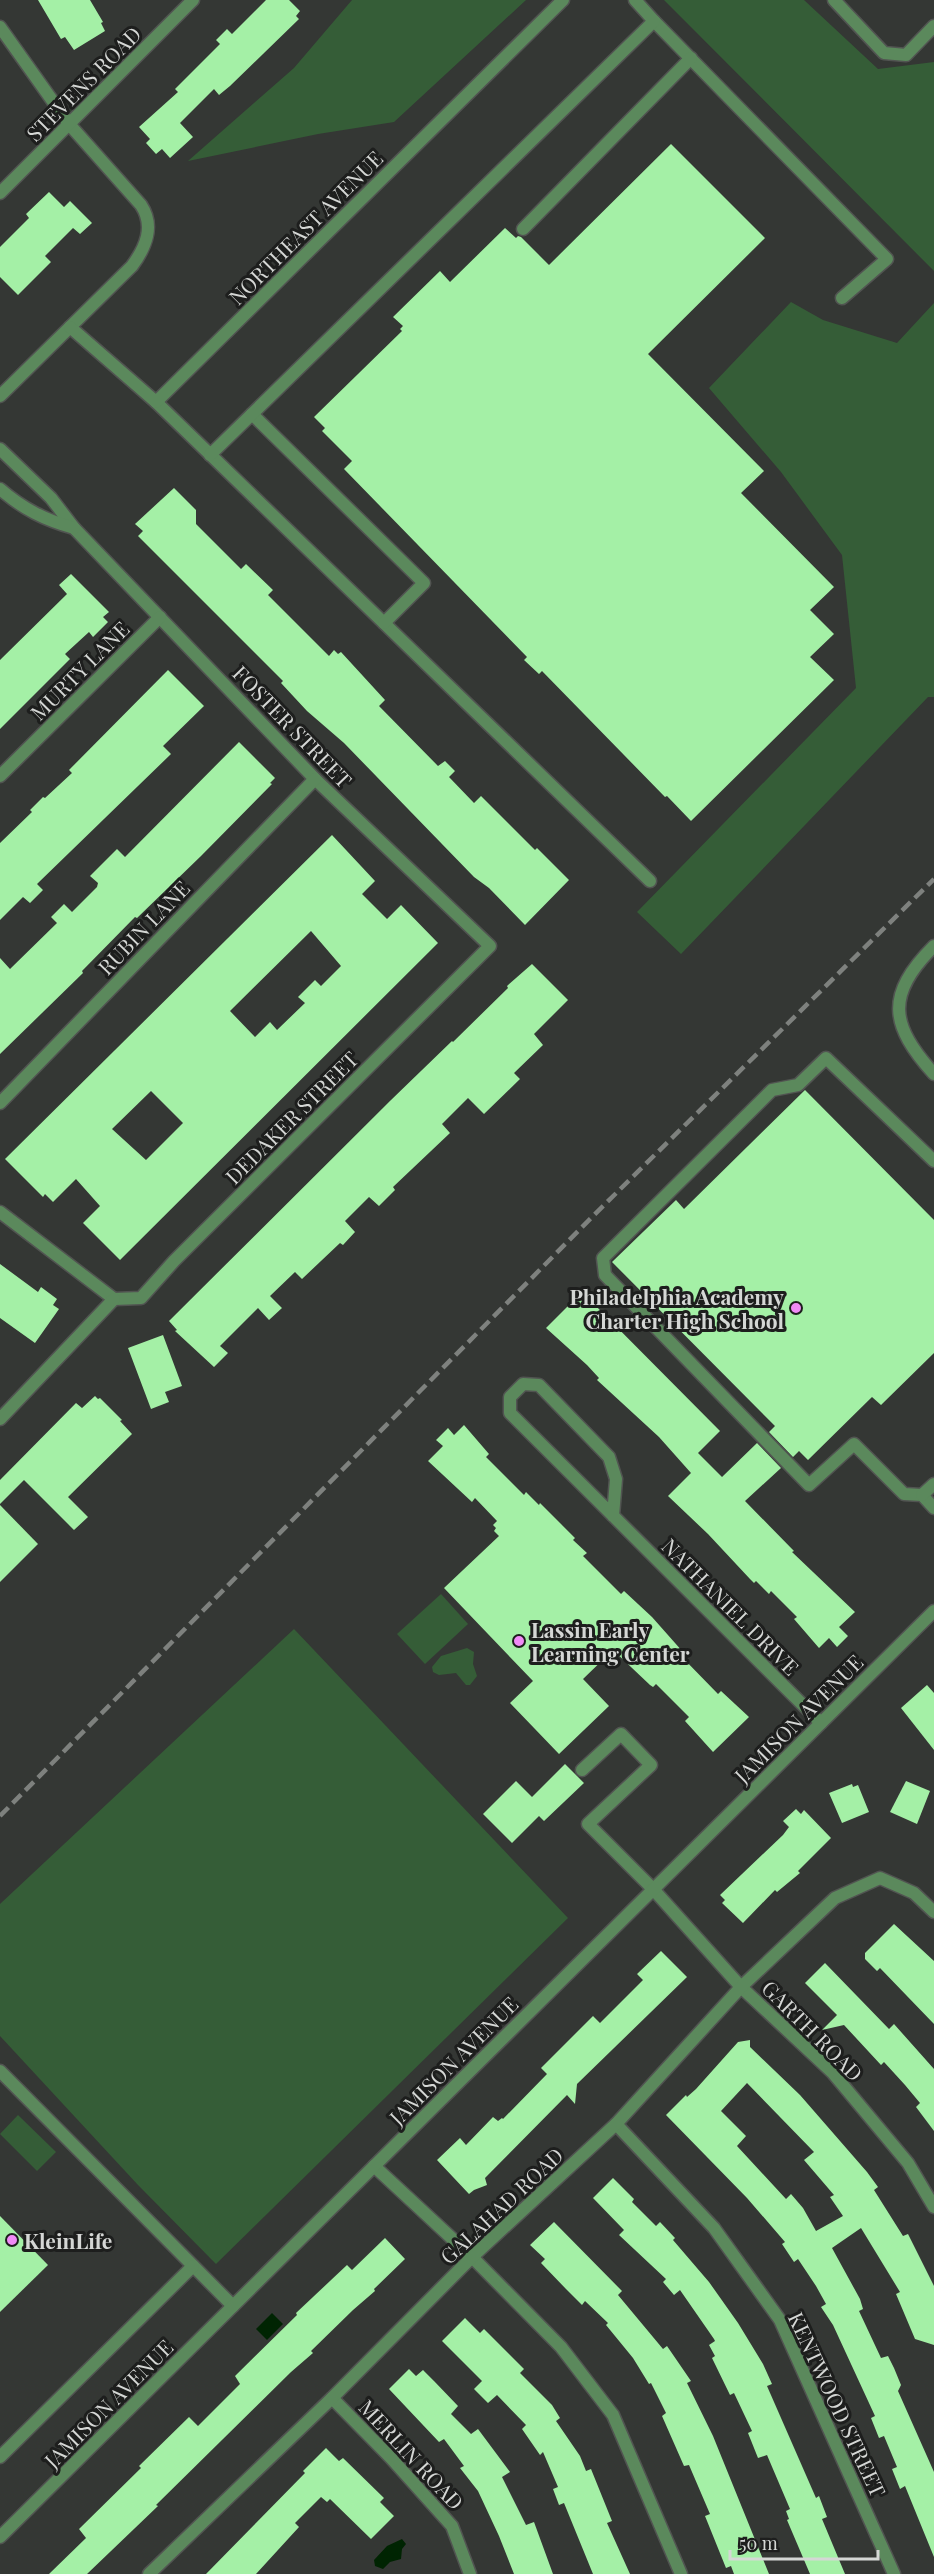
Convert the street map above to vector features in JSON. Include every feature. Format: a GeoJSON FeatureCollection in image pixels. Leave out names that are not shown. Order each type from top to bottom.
{"type":"FeatureCollection","features":[{"type":"Feature","properties":{"kind":"street","name":"STEVENS ROAD"},"geometry":{"type":"LineString","coordinates":[[0,192],[193,0]]}},
{"type":"Feature","properties":{"kind":"street","name":"NORTHEAST AVENUE"},"geometry":{"type":"LineString","coordinates":[[156,402],[563,0]]}},
{"type":"Feature","properties":{"kind":"street"},"geometry":{"type":"LineString","coordinates":[[635,0],[887,259],[842,298]]}},
{"type":"Feature","properties":{"kind":"street"},"geometry":{"type":"LineString","coordinates":[[834,0],[884,52],[906,56],[934,26]]}},
{"type":"Feature","properties":{"kind":"street"},"geometry":{"type":"LineString","coordinates":[[210,454],[654,21]]}},
{"type":"Feature","properties":{"kind":"street"},"geometry":{"type":"LineString","coordinates":[[0,27],[69,124],[141,205],[148,221],[143,250],[132,266],[0,396]]}},
{"type":"Feature","properties":{"kind":"street"},"geometry":{"type":"LineString","coordinates":[[523,229],[692,58]]}},
{"type":"Feature","properties":{"kind":"street"},"geometry":{"type":"LineString","coordinates":[[70,327],[156,402],[650,881]]}},
{"type":"Feature","properties":{"kind":"street"},"geometry":{"type":"LineString","coordinates":[[252,414],[424,584],[384,623]]}},
{"type":"Feature","properties":{"kind":"street","name":"FOSTER STREET"},"geometry":{"type":"LineString","coordinates":[[0,449],[51,498],[74,528],[315,779],[490,946]]}},
{"type":"Feature","properties":{"kind":"street","name":"FOSTER STREET"},"geometry":{"type":"LineString","coordinates":[[0,489],[28,512],[51,522],[74,528]]}},
{"type":"Feature","properties":{"kind":"street","name":"MURTY LANE"},"geometry":{"type":"LineString","coordinates":[[0,776],[160,617]]}},
{"type":"Feature","properties":{"kind":"street","name":"RUBIN LANE"},"geometry":{"type":"LineString","coordinates":[[0,1103],[315,779]]}},
{"type":"Feature","properties":{"kind":"street","name":"DEDAKER STREET"},"geometry":{"type":"LineString","coordinates":[[114,1299],[141,1298],[174,1261],[490,946]]}},
{"type":"Feature","properties":{"kind":"street"},"geometry":{"type":"LineString","coordinates":[[934,946],[919,960],[905,983],[897,1011],[902,1030],[919,1057],[934,1074]]}},
{"type":"Feature","properties":{"kind":"street"},"geometry":{"type":"LineString","coordinates":[[934,1161],[826,1058],[798,1085],[772,1090],[603,1258],[605,1275],[810,1485],[854,1444],[904,1494],[922,1495],[934,1508]]}},
{"type":"Feature","properties":{"kind":"street"},"geometry":{"type":"LineString","coordinates":[[0,1212],[114,1299],[0,1419]]}},
{"type":"Feature","properties":{"kind":"street","name":"NATHANIEL DRIVE"},"geometry":{"type":"LineString","coordinates":[[613,1516],[616,1479],[609,1457],[539,1385],[523,1384],[510,1397],[510,1413],[613,1516],[821,1723]]}},
{"type":"Feature","properties":{"kind":"street"},"geometry":{"type":"LineString","coordinates":[[922,1495],[934,1484]]}},
{"type":"Feature","properties":{"kind":"street","name":"JAMISON AVENUE"},"geometry":{"type":"LineString","coordinates":[[0,2538],[934,1611]]}},
{"type":"Feature","properties":{"kind":"street","name":"GARTH ROAD"},"geometry":{"type":"LineString","coordinates":[[582,1770],[621,1734],[651,1765],[588,1824],[654,1889],[741,1987],[832,2072],[908,2163],[934,2207]]}},
{"type":"Feature","properties":{"kind":"street","name":"GALAHAD ROAD"},"geometry":{"type":"LineString","coordinates":[[149,2574],[332,2398],[472,2257],[615,2124],[741,1987],[835,1898],[880,1878],[914,1893],[934,1912]]}},
{"type":"Feature","properties":{"kind":"street"},"geometry":{"type":"LineString","coordinates":[[0,2071],[233,2306]]}},
{"type":"Feature","properties":{"kind":"street","name":"KENTWOOD STREET"},"geometry":{"type":"LineString","coordinates":[[615,2124],[714,2228],[780,2320],[894,2574]]}},
{"type":"Feature","properties":{"kind":"street"},"geometry":{"type":"LineString","coordinates":[[374,2166],[472,2257],[561,2348],[614,2415],[681,2574]]}},
{"type":"Feature","properties":{"kind":"street"},"geometry":{"type":"LineString","coordinates":[[0,2457],[193,2266]]}},
{"type":"Feature","properties":{"kind":"street","name":"MERLIN ROAD"},"geometry":{"type":"LineString","coordinates":[[332,2398],[391,2458],[452,2526],[470,2574]]}},
{"type":"Feature","properties":{"kind":"shaded area"},"geometry":{"type":"Polygon","coordinates":[[[352,0],[526,0],[394,122],[318,134],[188,161],[294,68],[352,0]]]}},
{"type":"Feature","properties":{"kind":"shaded area"},"geometry":{"type":"Polygon","coordinates":[[[664,0],[804,0],[878,69],[934,62],[934,271],[664,0]]]}},
{"type":"Feature","properties":{"kind":"shaded area"},"geometry":{"type":"Polygon","coordinates":[[[791,302],[823,320],[897,343],[934,303],[934,697],[928,697],[681,954],[637,912],[856,688],[842,555],[781,472],[709,388],[791,302]]]}},
{"type":"Feature","properties":{"kind":"shaded area"},"geometry":{"type":"Polygon","coordinates":[[[441,1594],[468,1624],[425,1664],[397,1634],[441,1594]]]}},
{"type":"Feature","properties":{"kind":"shaded area"},"geometry":{"type":"Polygon","coordinates":[[[294,1629],[568,1918],[216,2264],[138,2185],[0,2036],[0,1904],[294,1629]]]}},
{"type":"Feature","properties":{"kind":"shaded area"},"geometry":{"type":"Polygon","coordinates":[[[467,1648],[474,1652],[473,1664],[477,1676],[470,1685],[466,1685],[456,1673],[439,1675],[433,1672],[432,1667],[441,1656],[467,1648]]]}},
{"type":"Feature","properties":{"kind":"shaded area"},"geometry":{"type":"Polygon","coordinates":[[[18,2115],[56,2152],[37,2171],[0,2134],[18,2115]]]}},
{"type":"Feature","properties":{"kind":"shaded area"},"geometry":{"type":"Polygon","coordinates":[[[272,2313],[283,2324],[267,2340],[256,2329],[272,2313]]]}},
{"type":"Feature","properties":{"kind":"shaded area"},"geometry":{"type":"Polygon","coordinates":[[[402,2539],[406,2544],[402,2549],[401,2559],[390,2562],[383,2569],[375,2566],[374,2560],[387,2546],[402,2539]]]}},
{"type":"Feature","properties":{"kind":"building"},"geometry":{"type":"Polygon","coordinates":[[[38,0],[90,0],[103,22],[101,23],[105,31],[74,50],[65,37],[61,39],[38,0]]]}},
{"type":"Feature","properties":{"kind":"building"},"geometry":{"type":"Polygon","coordinates":[[[266,0],[289,0],[300,11],[296,16],[299,19],[230,86],[219,95],[214,89],[180,123],[193,137],[170,158],[162,149],[156,154],[146,143],[150,139],[139,127],[178,92],[175,89],[220,44],[216,40],[227,29],[232,34],[266,0]]]}},
{"type":"Feature","properties":{"kind":"building"},"geometry":{"type":"Polygon","coordinates":[[[671,144],[765,238],[648,354],[764,471],[741,493],[834,587],[810,610],[834,634],[810,657],[834,680],[691,821],[542,671],[539,674],[524,660],[527,657],[344,469],[352,461],[322,431],[325,428],[314,417],[402,331],[400,329],[403,326],[393,317],[440,271],[450,282],[505,228],[516,238],[521,237],[549,265],[671,144]]]}},
{"type":"Feature","properties":{"kind":"building"},"geometry":{"type":"Polygon","coordinates":[[[49,192],[64,207],[70,201],[92,223],[80,234],[73,228],[45,256],[51,262],[18,295],[0,277],[0,247],[29,218],[26,214],[49,192]]]}},
{"type":"Feature","properties":{"kind":"building"},"geometry":{"type":"Polygon","coordinates":[[[174,488],[196,510],[196,524],[241,569],[246,564],[273,590],[268,595],[329,656],[334,650],[338,654],[341,652],[385,700],[379,706],[438,766],[445,761],[455,771],[449,777],[474,803],[481,796],[569,880],[525,925],[489,888],[474,877],[344,743],[307,711],[281,683],[283,681],[138,536],[143,531],[135,524],[174,488]]]}},
{"type":"Feature","properties":{"kind":"building"},"geometry":{"type":"Polygon","coordinates":[[[71,574],[109,612],[103,617],[108,622],[93,637],[89,632],[65,654],[70,659],[0,729],[0,660],[67,594],[59,585],[71,574]]]}},
{"type":"Feature","properties":{"kind":"building"},"geometry":{"type":"Polygon","coordinates":[[[168,670],[204,706],[163,746],[171,754],[37,884],[43,890],[30,903],[23,897],[0,920],[0,843],[32,812],[30,810],[43,797],[45,798],[72,773],[69,770],[168,670]]]}},
{"type":"Feature","properties":{"kind":"building"},"geometry":{"type":"Polygon","coordinates":[[[239,742],[275,778],[270,783],[272,784],[201,856],[137,918],[135,917],[82,971],[83,973],[0,1054],[0,958],[10,969],[57,923],[51,917],[64,904],[72,912],[97,887],[98,883],[90,876],[117,849],[125,857],[239,742]]]}},
{"type":"Feature","properties":{"kind":"building"},"geometry":{"type":"Polygon","coordinates":[[[332,835],[375,881],[362,894],[387,919],[401,905],[438,943],[120,1260],[83,1223],[100,1206],[76,1179],[53,1202],[45,1194],[43,1197],[5,1159],[332,835]],[[311,931],[230,1011],[255,1037],[270,1022],[277,1030],[305,1003],[298,997],[315,980],[321,986],[341,966],[311,931]],[[151,1091],[112,1129],[146,1160],[183,1123],[151,1091]]]}},
{"type":"Feature","properties":{"kind":"building"},"geometry":{"type":"Polygon","coordinates":[[[532,964],[568,1000],[534,1034],[543,1045],[514,1073],[520,1079],[484,1114],[468,1098],[442,1124],[450,1133],[393,1187],[395,1190],[379,1206],[369,1197],[345,1221],[355,1232],[302,1279],[295,1272],[270,1296],[282,1308],[269,1320],[258,1308],[220,1346],[228,1353],[214,1367],[175,1331],[177,1330],[169,1321],[391,1100],[532,964]]]}},
{"type":"Feature","properties":{"kind":"building","name":"Philadelphia Academy Charter High School"},"geometry":{"type":"Polygon","coordinates":[[[805,1090],[934,1220],[934,1353],[881,1405],[872,1397],[808,1460],[799,1451],[793,1457],[769,1432],[775,1426],[612,1262],[676,1200],[684,1209],[805,1090]]]}},
{"type":"Feature","properties":{"kind":"building"},"geometry":{"type":"Polygon","coordinates":[[[0,1264],[38,1292],[41,1287],[57,1299],[53,1305],[59,1309],[35,1343],[0,1318],[0,1264]]]}},
{"type":"Feature","properties":{"kind":"building"},"geometry":{"type":"Polygon","coordinates":[[[582,1292],[720,1431],[698,1453],[722,1477],[757,1443],[781,1468],[745,1501],[794,1551],[792,1552],[855,1612],[839,1627],[848,1636],[837,1647],[829,1638],[819,1648],[794,1619],[797,1617],[771,1591],[769,1594],[756,1581],[754,1583],[668,1496],[691,1473],[659,1437],[597,1380],[599,1378],[587,1365],[546,1328],[582,1292]]]}},
{"type":"Feature","properties":{"kind":"building"},"geometry":{"type":"Polygon","coordinates":[[[163,1335],[182,1386],[165,1392],[169,1402],[151,1409],[128,1348],[163,1335]]]}},
{"type":"Feature","properties":{"kind":"building"},"geometry":{"type":"Polygon","coordinates":[[[95,1396],[100,1398],[122,1420],[120,1421],[132,1434],[68,1497],[88,1517],[74,1530],[24,1480],[0,1504],[0,1480],[76,1403],[82,1408],[95,1396]]]}},
{"type":"Feature","properties":{"kind":"building"},"geometry":{"type":"Polygon","coordinates":[[[464,1425],[489,1454],[486,1457],[524,1495],[526,1492],[539,1505],[540,1503],[575,1538],[573,1540],[587,1553],[583,1556],[621,1594],[624,1591],[652,1617],[683,1652],[680,1655],[718,1694],[721,1691],[749,1717],[713,1752],[685,1721],[689,1717],[656,1684],[653,1687],[650,1685],[613,1650],[583,1679],[609,1706],[559,1754],[510,1703],[533,1681],[444,1588],[499,1536],[494,1531],[496,1528],[493,1525],[497,1521],[475,1498],[472,1502],[428,1461],[443,1446],[436,1440],[448,1428],[454,1435],[464,1425]]]}},
{"type":"Feature","properties":{"kind":"building"},"geometry":{"type":"Polygon","coordinates":[[[0,1505],[38,1544],[0,1582],[0,1505]]]}},
{"type":"Feature","properties":{"kind":"building"},"geometry":{"type":"Polygon","coordinates":[[[927,1685],[934,1693],[934,1750],[901,1708],[927,1685]]]}},
{"type":"Feature","properties":{"kind":"building"},"geometry":{"type":"Polygon","coordinates":[[[565,1764],[584,1783],[544,1821],[539,1816],[512,1843],[483,1814],[516,1781],[532,1797],[565,1764]]]}},
{"type":"Feature","properties":{"kind":"building"},"geometry":{"type":"Polygon","coordinates":[[[906,1781],[930,1791],[917,1824],[890,1812],[906,1781]]]}},
{"type":"Feature","properties":{"kind":"building"},"geometry":{"type":"Polygon","coordinates":[[[852,1784],[853,1787],[858,1785],[869,1812],[842,1823],[829,1793],[852,1784]]]}},
{"type":"Feature","properties":{"kind":"building"},"geometry":{"type":"Polygon","coordinates":[[[796,1809],[801,1814],[804,1810],[831,1838],[798,1871],[800,1873],[777,1892],[775,1890],[743,1923],[722,1903],[725,1900],[720,1895],[783,1835],[789,1827],[783,1821],[796,1809]]]}},
{"type":"Feature","properties":{"kind":"building"},"geometry":{"type":"Polygon","coordinates":[[[894,1924],[934,1961],[934,2024],[880,1968],[877,1971],[865,1959],[865,1953],[894,1924]]]}},
{"type":"Feature","properties":{"kind":"building"},"geometry":{"type":"Polygon","coordinates":[[[661,1951],[687,1977],[577,2084],[575,2104],[567,2095],[485,2178],[487,2185],[469,2194],[437,2160],[460,2138],[466,2145],[493,2117],[498,2121],[503,2119],[547,2074],[541,2068],[593,2016],[600,2023],[643,1980],[637,1974],[661,1951]]]}},
{"type":"Feature","properties":{"kind":"building"},"geometry":{"type":"Polygon","coordinates":[[[825,1963],[889,2029],[894,2024],[934,2069],[934,2131],[916,2107],[920,2103],[905,2085],[884,2062],[881,2065],[844,2025],[822,2030],[837,2015],[805,1983],[825,1963]]]}},
{"type":"Feature","properties":{"kind":"building"},"geometry":{"type":"Polygon","coordinates":[[[750,2040],[750,2047],[800,2095],[867,2172],[878,2187],[874,2190],[903,2236],[908,2234],[934,2286],[934,2345],[915,2339],[896,2294],[900,2292],[861,2228],[832,2248],[860,2299],[863,2309],[859,2311],[881,2358],[888,2356],[894,2368],[901,2385],[898,2391],[934,2472],[934,2557],[905,2486],[900,2489],[892,2469],[897,2467],[884,2436],[879,2438],[871,2418],[875,2416],[833,2325],[821,2307],[826,2304],[816,2286],[798,2259],[794,2262],[782,2244],[785,2242],[747,2198],[666,2115],[686,2095],[687,2097],[696,2089],[738,2042],[750,2040]],[[747,2083],[721,2111],[746,2136],[737,2146],[786,2199],[791,2194],[803,2208],[816,2231],[843,2216],[830,2197],[834,2195],[804,2160],[814,2152],[747,2083]]]}},
{"type":"Feature","properties":{"kind":"building"},"geometry":{"type":"Polygon","coordinates":[[[613,2178],[634,2199],[632,2202],[656,2226],[660,2222],[675,2238],[673,2240],[709,2282],[738,2323],[763,2364],[772,2384],[767,2386],[816,2498],[819,2496],[827,2517],[822,2519],[845,2574],[810,2574],[787,2520],[789,2519],[786,2511],[790,2509],[767,2455],[758,2458],[748,2433],[752,2431],[734,2393],[730,2395],[712,2358],[715,2356],[709,2345],[715,2341],[714,2339],[680,2290],[674,2295],[663,2282],[666,2279],[619,2235],[624,2230],[593,2198],[613,2178]]]}},
{"type":"Feature","properties":{"kind":"building","name":"KleinLife"},"geometry":{"type":"Polygon","coordinates":[[[0,2216],[48,2265],[0,2312],[0,2216]]]}},
{"type":"Feature","properties":{"kind":"building"},"geometry":{"type":"Polygon","coordinates":[[[554,2222],[622,2291],[618,2295],[663,2349],[667,2346],[691,2381],[687,2383],[713,2436],[769,2574],[734,2574],[731,2566],[726,2568],[705,2516],[710,2514],[689,2465],[684,2466],[662,2416],[666,2413],[651,2383],[649,2384],[633,2358],[606,2325],[608,2323],[585,2301],[582,2305],[541,2263],[545,2259],[530,2245],[554,2222]]]}},
{"type":"Feature","properties":{"kind":"building"},"geometry":{"type":"Polygon","coordinates":[[[385,2238],[405,2259],[374,2289],[375,2291],[311,2351],[313,2353],[87,2574],[49,2574],[86,2538],[79,2529],[141,2468],[139,2466],[189,2417],[198,2426],[240,2384],[235,2376],[297,2315],[296,2313],[347,2265],[352,2270],[385,2238]]]}},
{"type":"Feature","properties":{"kind":"building"},"geometry":{"type":"Polygon","coordinates":[[[465,2318],[480,2333],[484,2329],[524,2369],[520,2373],[552,2405],[560,2418],[556,2421],[580,2456],[586,2471],[591,2469],[612,2521],[607,2523],[630,2574],[593,2574],[564,2503],[559,2505],[553,2489],[558,2487],[543,2452],[540,2455],[522,2429],[526,2425],[497,2395],[488,2403],[474,2389],[482,2381],[442,2341],[465,2318]]]}},
{"type":"Feature","properties":{"kind":"building"},"geometry":{"type":"Polygon","coordinates":[[[409,2369],[416,2376],[423,2370],[434,2381],[458,2406],[451,2414],[471,2434],[478,2429],[510,2472],[502,2477],[526,2525],[534,2522],[553,2574],[514,2574],[478,2491],[460,2468],[464,2466],[444,2439],[439,2442],[389,2389],[409,2369]]]}},
{"type":"Feature","properties":{"kind":"building"},"geometry":{"type":"Polygon","coordinates":[[[326,2448],[339,2461],[343,2458],[384,2498],[380,2502],[394,2516],[371,2539],[330,2499],[327,2502],[321,2497],[295,2523],[299,2527],[256,2574],[206,2574],[305,2473],[303,2471],[326,2448]]]}},
{"type":"Feature","properties":{"kind":"railway"},"geometry":{"type":"LineString","coordinates":[[0,1816],[592,1217],[934,879]]}},
{"type":"Feature","properties":{"kind":"place","name":"Philadelphia Academy Charter High School"},"geometry":{"type":"Point","coordinates":[796,1308]}},
{"type":"Feature","properties":{"kind":"place","name":"Lassin Early Learning Center"},"geometry":{"type":"Point","coordinates":[519,1641]}},
{"type":"Feature","properties":{"kind":"place","name":"KleinLife"},"geometry":{"type":"Point","coordinates":[12,2240]}}]}
